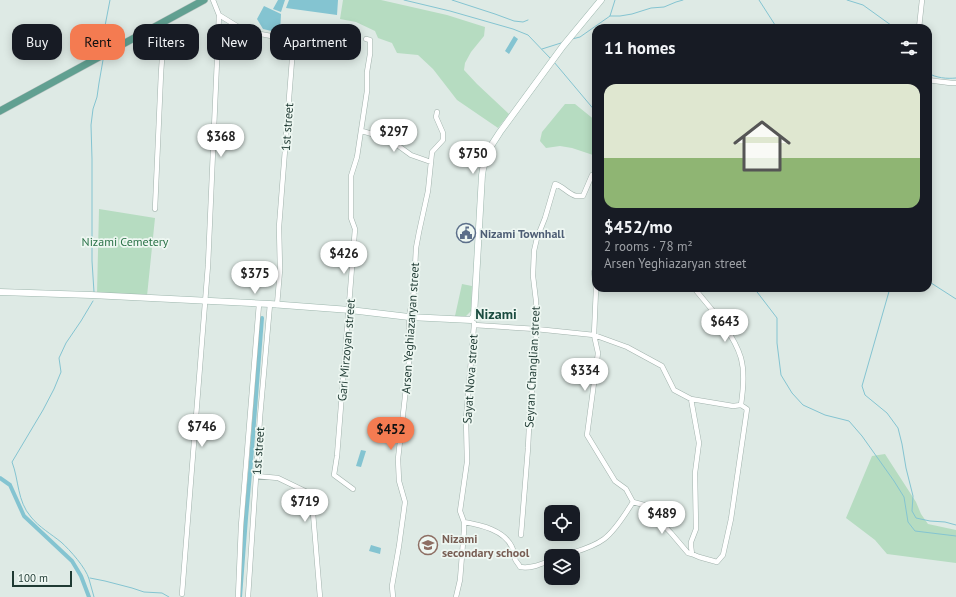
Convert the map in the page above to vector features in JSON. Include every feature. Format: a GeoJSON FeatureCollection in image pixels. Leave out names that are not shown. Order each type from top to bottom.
{"type":"FeatureCollection","features":[{"type":"Feature","properties":{"kind":"main road"},"geometry":{"type":"LineString","coordinates":[[0,111],[204,0]]}},
{"type":"Feature","properties":{"kind":"main road","name":"Sayat Nova street"},"geometry":{"type":"LineString","coordinates":[[473,322],[482,175],[489,149],[563,46],[601,0]]}},
{"type":"Feature","properties":{"kind":"main road"},"geometry":{"type":"LineString","coordinates":[[0,292],[270,304],[473,322]]}},
{"type":"Feature","properties":{"kind":"street"},"geometry":{"type":"LineString","coordinates":[[182,594],[208,265],[219,15],[213,0]]}},
{"type":"Feature","properties":{"kind":"street"},"geometry":{"type":"LineString","coordinates":[[919,24],[922,0]]}},
{"type":"Feature","properties":{"kind":"street","name":"1st street"},"geometry":{"type":"LineString","coordinates":[[219,15],[245,31],[292,40],[293,47],[279,227],[280,270],[277,305]]}},
{"type":"Feature","properties":{"kind":"street"},"geometry":{"type":"LineString","coordinates":[[155,209],[164,31],[161,23]]}},
{"type":"Feature","properties":{"kind":"street","name":"Gari Mirzoyan street"},"geometry":{"type":"LineString","coordinates":[[353,489],[334,476],[350,310],[355,230],[351,218],[351,176],[358,157],[367,91],[367,72],[370,54],[370,40],[366,39]]}},
{"type":"Feature","properties":{"kind":"street"},"geometry":{"type":"LineString","coordinates":[[932,80],[956,83]]}},
{"type":"Feature","properties":{"kind":"street","name":"Arsen Yeghiazaryan street"},"geometry":{"type":"LineString","coordinates":[[393,597],[392,586],[405,502],[399,481],[398,459],[409,361],[409,317],[415,286],[418,232],[428,191],[432,152],[443,140],[443,133],[436,117],[437,112]]}},
{"type":"Feature","properties":{"kind":"street"},"geometry":{"type":"LineString","coordinates":[[362,131],[382,137],[393,142],[411,155],[431,162]]}},
{"type":"Feature","properties":{"kind":"street","name":"Seyran Changlian street"},"geometry":{"type":"LineString","coordinates":[[521,535],[530,406],[535,364],[536,301],[534,251],[555,184],[577,196],[583,196],[592,175]]}},
{"type":"Feature","properties":{"kind":"street"},"geometry":{"type":"LineString","coordinates":[[473,322],[594,334],[627,347],[662,366],[674,390],[691,399],[733,406],[742,405],[747,409],[723,555],[717,562],[688,553],[644,505],[633,502],[626,489],[615,481],[587,435],[598,353],[594,334],[596,292]]}},
{"type":"Feature","properties":{"kind":"street"},"geometry":{"type":"LineString","coordinates":[[697,292],[728,331],[736,346],[741,359],[743,373],[742,405]]}},
{"type":"Feature","properties":{"kind":"street"},"geometry":{"type":"LineString","coordinates":[[238,597],[241,526],[259,304]]}},
{"type":"Feature","properties":{"kind":"street","name":"1st street"},"geometry":{"type":"LineString","coordinates":[[248,597],[260,417],[270,304]]}},
{"type":"Feature","properties":{"kind":"street","name":"Sayat Nova street"},"geometry":{"type":"LineString","coordinates":[[456,597],[460,580],[464,530],[464,522],[460,511],[467,462],[466,419],[473,322]]}},
{"type":"Feature","properties":{"kind":"street"},"geometry":{"type":"LineString","coordinates":[[691,399],[699,443],[695,473],[696,529],[691,542],[692,554]]}},
{"type":"Feature","properties":{"kind":"street"},"geometry":{"type":"LineString","coordinates":[[251,416],[260,417]]}},
{"type":"Feature","properties":{"kind":"street"},"geometry":{"type":"LineString","coordinates":[[256,476],[278,478],[307,492],[310,496],[312,501],[320,597]]}},
{"type":"Feature","properties":{"kind":"street"},"geometry":{"type":"LineString","coordinates":[[580,551],[604,539],[618,525],[633,502]]}},
{"type":"Feature","properties":{"kind":"street"},"geometry":{"type":"LineString","coordinates":[[464,522],[477,524],[499,532],[508,541],[512,548],[515,560],[520,566],[527,568],[544,563]]}},
{"type":"Feature","properties":{"kind":"green space"},"geometry":{"type":"Polygon","coordinates":[[[343,0],[381,0],[447,15],[485,27],[484,36],[471,52],[465,63],[464,70],[509,114],[498,128],[457,100],[433,69],[418,55],[397,53],[392,43],[378,38],[375,31],[356,22],[340,19],[343,0]]]}},
{"type":"Feature","properties":{"kind":"green space"},"geometry":{"type":"Polygon","coordinates":[[[565,104],[575,104],[592,118],[592,155],[572,148],[560,146],[546,148],[540,141],[542,132],[565,104]]]}},
{"type":"Feature","properties":{"kind":"green space","name":"Nizami Cemetery"},"geometry":{"type":"Polygon","coordinates":[[[99,209],[155,218],[147,296],[97,294],[99,209]]]}},
{"type":"Feature","properties":{"kind":"green space"},"geometry":{"type":"Polygon","coordinates":[[[462,284],[472,286],[471,311],[466,316],[455,316],[462,284]]]}},
{"type":"Feature","properties":{"kind":"green space"},"geometry":{"type":"Polygon","coordinates":[[[885,454],[916,502],[921,514],[928,524],[956,530],[956,563],[887,554],[875,540],[846,518],[872,456],[885,454]]]}},
{"type":"Feature","properties":{"kind":"water"},"geometry":{"type":"Polygon","coordinates":[[[278,0],[285,0],[281,12],[273,9],[278,0]]]}},
{"type":"Feature","properties":{"kind":"water"},"geometry":{"type":"Polygon","coordinates":[[[289,0],[338,0],[337,15],[286,8],[289,0]]]}},
{"type":"Feature","properties":{"kind":"water"},"geometry":{"type":"Polygon","coordinates":[[[264,6],[281,14],[280,24],[270,24],[270,31],[263,29],[262,24],[260,24],[257,19],[264,6]]]}},
{"type":"Feature","properties":{"kind":"water"},"geometry":{"type":"Polygon","coordinates":[[[514,36],[518,39],[509,54],[505,51],[514,36]]]}},
{"type":"Feature","properties":{"kind":"water"},"geometry":{"type":"Polygon","coordinates":[[[361,450],[366,451],[361,467],[356,466],[361,450]]]}},
{"type":"Feature","properties":{"kind":"water"},"geometry":{"type":"Polygon","coordinates":[[[371,545],[381,548],[380,554],[369,551],[371,545]]]}},
{"type":"Feature","properties":{"kind":"waterway"},"geometry":{"type":"LineString","coordinates":[[105,24],[110,0]]}},
{"type":"Feature","properties":{"kind":"waterway"},"geometry":{"type":"LineString","coordinates":[[404,0],[513,29],[528,35],[550,58]]}},
{"type":"Feature","properties":{"kind":"waterway"},"geometry":{"type":"LineString","coordinates":[[452,0],[514,21],[523,22],[528,20]]}},
{"type":"Feature","properties":{"kind":"waterway"},"geometry":{"type":"LineString","coordinates":[[599,24],[610,16],[615,0]]}},
{"type":"Feature","properties":{"kind":"waterway"},"geometry":{"type":"LineString","coordinates":[[610,16],[620,16],[651,8],[664,7],[683,0]]}},
{"type":"Feature","properties":{"kind":"waterway"},"geometry":{"type":"LineString","coordinates":[[759,0],[774,24]]}},
{"type":"Feature","properties":{"kind":"waterway"},"geometry":{"type":"LineString","coordinates":[[847,0],[863,5],[889,24]]}},
{"type":"Feature","properties":{"kind":"waterway"},"geometry":{"type":"LineString","coordinates":[[572,39],[580,37],[592,29]]}},
{"type":"Feature","properties":{"kind":"waterway"},"geometry":{"type":"LineString","coordinates":[[542,49],[561,43]]}},
{"type":"Feature","properties":{"kind":"waterway"},"geometry":{"type":"LineString","coordinates":[[94,292],[92,261],[91,125],[103,60]]}},
{"type":"Feature","properties":{"kind":"waterway"},"geometry":{"type":"LineString","coordinates":[[554,62],[592,107]]}},
{"type":"Feature","properties":{"kind":"waterway"},"geometry":{"type":"LineString","coordinates":[[932,75],[942,78],[956,78]]}},
{"type":"Feature","properties":{"kind":"waterway"},"geometry":{"type":"LineString","coordinates":[[932,284],[956,299]]}},
{"type":"Feature","properties":{"kind":"waterway"},"geometry":{"type":"LineString","coordinates":[[757,292],[777,318],[777,343],[781,375],[792,393],[803,405],[825,415],[849,421],[862,436],[904,497],[908,522],[915,531],[956,536]]}},
{"type":"Feature","properties":{"kind":"waterway"},"geometry":{"type":"LineString","coordinates":[[889,292],[862,386],[865,395],[887,413],[898,428],[913,496],[912,511],[916,518],[956,525]]}},
{"type":"Feature","properties":{"kind":"waterway"},"geometry":{"type":"LineString","coordinates":[[93,301],[66,343],[59,358],[61,372],[54,389],[12,462],[26,511],[38,524],[61,542],[77,559],[85,570],[90,581],[94,597]]}},
{"type":"Feature","properties":{"kind":"waterway"},"geometry":{"type":"LineString","coordinates":[[240,597],[262,318]]}},
{"type":"Feature","properties":{"kind":"waterway"},"geometry":{"type":"LineString","coordinates":[[0,478],[10,485],[24,516],[72,561],[81,576],[89,597]]}},
{"type":"Feature","properties":{"kind":"waterway"},"geometry":{"type":"LineString","coordinates":[[90,578],[144,592],[162,593],[169,597]]}},
{"type":"Feature","properties":{"kind":"place","name":"Nizami Townhall"},"geometry":{"type":"Point","coordinates":[466,233]}},
{"type":"Feature","properties":{"kind":"place","name":"Nizami secondary school"},"geometry":{"type":"Point","coordinates":[428,545]}},
{"type":"Feature","properties":{"kind":"district","name":"Nizami"},"geometry":{"type":"Point","coordinates":[496,314]}}]}
